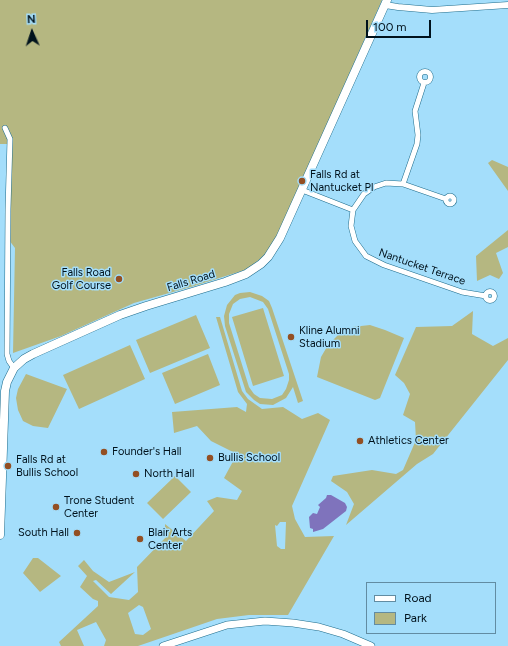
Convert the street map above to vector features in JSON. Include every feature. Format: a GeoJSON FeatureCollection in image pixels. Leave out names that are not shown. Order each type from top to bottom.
{"type":"FeatureCollection","features":[{"type":"Feature","properties":{"kind":"main road","name":"Falls Road"},"geometry":{"type":"LineString","coordinates":[[0,535],[5,391],[7,382],[14,368],[24,359],[33,354],[120,315],[225,282],[254,270],[268,257],[275,248],[302,190],[386,2]]}},
{"type":"Feature","properties":{"kind":"main road"},"geometry":{"type":"LineString","coordinates":[[163,646],[227,625],[265,621],[319,627],[343,634],[371,646]]}},
{"type":"Feature","properties":{"kind":"street"},"geometry":{"type":"LineString","coordinates":[[386,2],[398,7],[432,10],[508,5]]}},
{"type":"Feature","properties":{"kind":"street"},"geometry":{"type":"LineString","coordinates":[[403,184],[417,144],[418,135],[415,111],[424,83]]}},
{"type":"Feature","properties":{"kind":"street"},"geometry":{"type":"LineString","coordinates":[[5,128],[10,139],[7,354],[9,361],[14,368]]}},
{"type":"Feature","properties":{"kind":"street"},"geometry":{"type":"LineString","coordinates":[[302,190],[353,210],[360,198],[370,189],[386,183],[403,184],[446,199]]}},
{"type":"Feature","properties":{"kind":"street","name":"Nantucket Terrace"},"geometry":{"type":"LineString","coordinates":[[353,210],[351,226],[354,241],[362,252],[370,259],[462,292],[486,296]]}},
{"type":"Feature","properties":{"kind":"green space","name":"Falls Road Golf Course"},"geometry":{"type":"Polygon","coordinates":[[[0,0],[382,0],[278,235],[267,253],[248,269],[134,303],[61,336],[13,353],[15,248],[6,236],[8,144],[0,144],[0,0]]]}},
{"type":"Feature","properties":{"kind":"green space"},"geometry":{"type":"Polygon","coordinates":[[[492,160],[508,167],[508,191],[488,163],[492,160]]]}},
{"type":"Feature","properties":{"kind":"green space"},"geometry":{"type":"Polygon","coordinates":[[[508,230],[508,247],[496,253],[503,273],[499,279],[490,275],[477,281],[476,256],[508,230]]]}},
{"type":"Feature","properties":{"kind":"green space"},"geometry":{"type":"Polygon","coordinates":[[[250,292],[262,296],[269,301],[303,401],[298,403],[293,387],[286,398],[273,405],[260,404],[246,392],[225,326],[224,316],[227,305],[235,295],[250,292]],[[250,297],[240,299],[233,304],[229,314],[229,323],[249,387],[254,394],[260,398],[272,399],[282,395],[289,380],[289,374],[268,309],[263,302],[250,297]]]}},
{"type":"Feature","properties":{"kind":"green space"},"geometry":{"type":"Polygon","coordinates":[[[263,308],[284,376],[253,386],[232,317],[263,308]]]}},
{"type":"Feature","properties":{"kind":"green space"},"geometry":{"type":"Polygon","coordinates":[[[473,311],[472,334],[493,346],[508,338],[508,360],[433,454],[417,464],[346,525],[354,504],[347,492],[331,481],[333,476],[372,470],[396,474],[403,470],[416,440],[415,422],[403,415],[410,394],[404,383],[395,375],[416,327],[452,326],[473,311]]]}},
{"type":"Feature","properties":{"kind":"green space"},"geometry":{"type":"Polygon","coordinates":[[[196,315],[210,348],[150,373],[136,340],[196,315]]]}},
{"type":"Feature","properties":{"kind":"green space"},"geometry":{"type":"Polygon","coordinates":[[[216,317],[220,317],[242,391],[248,399],[262,409],[283,407],[302,419],[318,413],[330,420],[292,506],[295,519],[305,537],[334,536],[288,615],[249,615],[217,619],[138,646],[104,646],[106,640],[96,622],[77,630],[84,646],[61,646],[59,642],[98,606],[98,601],[93,599],[80,587],[87,576],[78,566],[84,560],[93,571],[109,582],[135,572],[111,594],[96,580],[93,581],[109,597],[129,600],[138,592],[137,567],[169,534],[165,524],[186,541],[214,511],[207,501],[217,497],[237,500],[242,491],[224,478],[237,454],[211,441],[197,426],[174,433],[172,412],[237,407],[246,412],[247,404],[238,392],[216,317]],[[280,522],[277,526],[275,525],[277,546],[281,549],[285,549],[286,522],[280,522]],[[139,605],[128,613],[135,634],[143,635],[151,629],[143,607],[139,605]]]}},
{"type":"Feature","properties":{"kind":"green space"},"geometry":{"type":"Polygon","coordinates":[[[370,325],[404,338],[380,398],[375,400],[317,377],[321,357],[328,345],[338,335],[352,327],[370,325]]]}},
{"type":"Feature","properties":{"kind":"green space"},"geometry":{"type":"Polygon","coordinates":[[[130,345],[145,379],[79,409],[63,375],[130,345]]]}},
{"type":"Feature","properties":{"kind":"green space"},"geometry":{"type":"Polygon","coordinates":[[[208,354],[220,385],[175,404],[162,373],[208,354]]]}},
{"type":"Feature","properties":{"kind":"green space"},"geometry":{"type":"Polygon","coordinates":[[[26,374],[67,389],[48,428],[33,426],[23,421],[18,410],[16,398],[18,389],[26,374]]]}},
{"type":"Feature","properties":{"kind":"green space"},"geometry":{"type":"Polygon","coordinates":[[[175,476],[191,492],[163,519],[147,503],[175,476]]]}},
{"type":"Feature","properties":{"kind":"green space"},"geometry":{"type":"Polygon","coordinates":[[[33,558],[38,558],[61,576],[40,592],[23,573],[33,558]]]}},
{"type":"Feature","properties":{"kind":"shaded area"},"geometry":{"type":"Polygon","coordinates":[[[327,495],[331,495],[345,503],[347,507],[346,511],[323,529],[313,532],[313,529],[310,528],[309,517],[313,513],[317,514],[320,507],[318,505],[326,498],[327,495]]]}},
{"type":"Feature","properties":{"kind":"place","name":"Falls Rd at Nantucket Pl"},"geometry":{"type":"Point","coordinates":[302,181]}},
{"type":"Feature","properties":{"kind":"place","name":"Falls Road Golf Course"},"geometry":{"type":"Point","coordinates":[119,279]}},
{"type":"Feature","properties":{"kind":"place","name":"Kline Alumni Stadium"},"geometry":{"type":"Point","coordinates":[291,337]}},
{"type":"Feature","properties":{"kind":"place","name":"Athletics Center"},"geometry":{"type":"Point","coordinates":[360,441]}},
{"type":"Feature","properties":{"kind":"place","name":"Founder's Hall"},"geometry":{"type":"Point","coordinates":[104,452]}},
{"type":"Feature","properties":{"kind":"place","name":"Bullis School"},"geometry":{"type":"Point","coordinates":[210,458]}},
{"type":"Feature","properties":{"kind":"place","name":"Falls Rd at Bullis School"},"geometry":{"type":"Point","coordinates":[8,466]}},
{"type":"Feature","properties":{"kind":"place","name":"North Hall"},"geometry":{"type":"Point","coordinates":[136,474]}},
{"type":"Feature","properties":{"kind":"place","name":"Trone Student Center"},"geometry":{"type":"Point","coordinates":[56,507]}},
{"type":"Feature","properties":{"kind":"place","name":"South Hall"},"geometry":{"type":"Point","coordinates":[77,533]}},
{"type":"Feature","properties":{"kind":"place","name":"Blair Arts Center"},"geometry":{"type":"Point","coordinates":[140,539]}}]}
